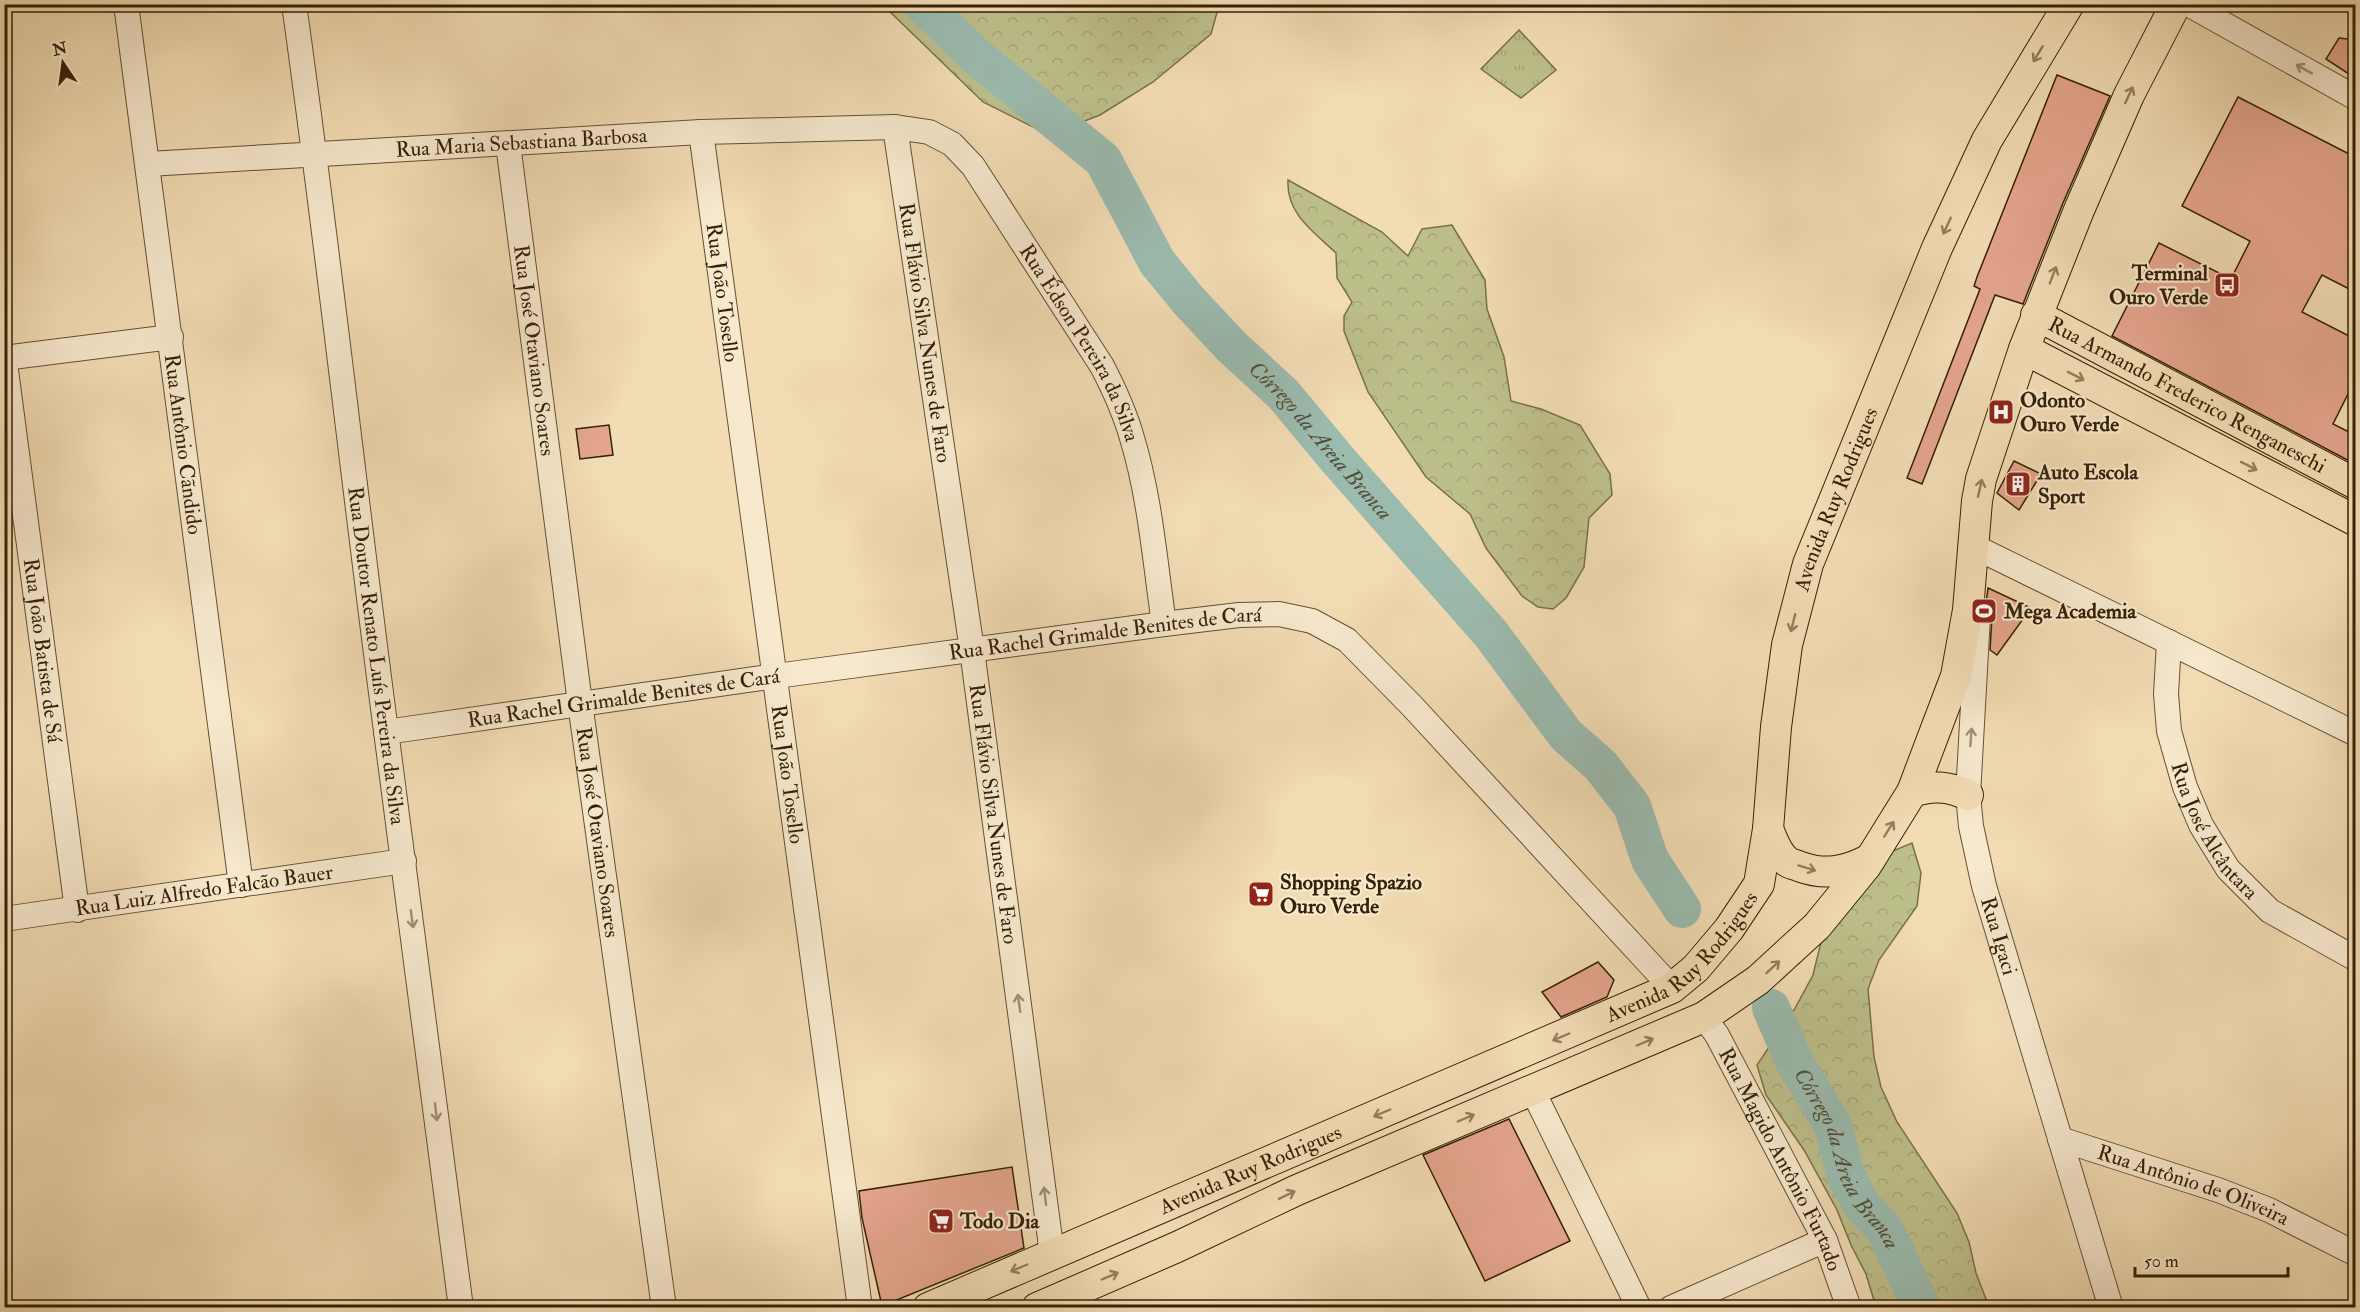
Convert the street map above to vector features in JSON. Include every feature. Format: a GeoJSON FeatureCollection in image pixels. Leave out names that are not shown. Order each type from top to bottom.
{"type":"FeatureCollection","features":[{"type":"Feature","properties":{"kind":"main road","name":"Avenida Ruy Rodrigues"},"geometry":{"type":"LineString","coordinates":[[928,1308],[1672,988],[1696,968],[1729,929],[1759,884],[1768,830],[1776,727],[1787,645],[1808,564],[1937,248],[1987,140],[2069,4]]}},
{"type":"Feature","properties":{"kind":"main road","name":"Avenida Ruy Rodrigues"},"geometry":{"type":"LineString","coordinates":[[1050,1305],[1297,1190],[1704,1017],[1758,980],[1817,926],[1870,859],[1912,792],[1956,676],[1977,548],[1977,501],[1981,479],[2024,349],[2036,315],[2129,95],[2176,4]]}},
{"type":"Feature","properties":{"kind":"main road","name":"Rua Armando Frederico Renganeschi"},"geometry":{"type":"LineString","coordinates":[[2036,315],[2346,479]]}},
{"type":"Feature","properties":{"kind":"main road","name":"Rua Armando Frederico Renganeschi"},"geometry":{"type":"LineString","coordinates":[[2024,349],[2355,521]]}},
{"type":"Feature","properties":{"kind":"main road"},"geometry":{"type":"LineString","coordinates":[[1912,792],[1923,788],[1946,787],[1968,795]]}},
{"type":"Feature","properties":{"kind":"main road"},"geometry":{"type":"LineString","coordinates":[[1768,830],[1777,849],[1787,862],[1814,871],[1835,872],[1870,859]]}},
{"type":"Feature","properties":{"kind":"main road"},"geometry":{"type":"LineString","coordinates":[[1672,988],[1686,1009],[1704,1017]]}},
{"type":"Feature","properties":{"kind":"main road"},"geometry":{"type":"LineString","coordinates":[[1050,1305],[1052,1254]]}},
{"type":"Feature","properties":{"kind":"street","name":"Rua Antônio Cãndido"},"geometry":{"type":"LineString","coordinates":[[126,4],[241,885]]}},
{"type":"Feature","properties":{"kind":"street","name":"Rua Doutor Renato Luís Pereira da Silva"},"geometry":{"type":"LineString","coordinates":[[294,4],[460,1308]]}},
{"type":"Feature","properties":{"kind":"street"},"geometry":{"type":"LineString","coordinates":[[2188,4],[2355,98]]}},
{"type":"Feature","properties":{"kind":"street","name":"Rua Maria Sebastiana Barbosa"},"geometry":{"type":"LineString","coordinates":[[148,164],[701,132],[895,127]]}},
{"type":"Feature","properties":{"kind":"street","name":"Rua Édson Pereira da Silva"},"geometry":{"type":"LineString","coordinates":[[895,127],[929,132],[952,144],[973,166],[1102,366],[1118,398],[1132,438],[1143,487],[1164,624]]}},
{"type":"Feature","properties":{"kind":"street","name":"Rua Flávio Silva Nunes de Faro"},"geometry":{"type":"LineString","coordinates":[[895,127],[972,650],[1052,1254]]}},
{"type":"Feature","properties":{"kind":"street","name":"Rua João Tosello"},"geometry":{"type":"LineString","coordinates":[[701,132],[860,1308]]}},
{"type":"Feature","properties":{"kind":"street","name":"Rua José Otaviano Soares"},"geometry":{"type":"LineString","coordinates":[[508,144],[580,703],[664,1308]]}},
{"type":"Feature","properties":{"kind":"street"},"geometry":{"type":"LineString","coordinates":[[5,357],[171,337]]}},
{"type":"Feature","properties":{"kind":"street","name":"Rua João Batista de Sá"},"geometry":{"type":"LineString","coordinates":[[5,357],[77,910]]}},
{"type":"Feature","properties":{"kind":"street"},"geometry":{"type":"LineString","coordinates":[[1977,548],[2355,734]]}},
{"type":"Feature","properties":{"kind":"street","name":"Rua Igaci"},"geometry":{"type":"LineString","coordinates":[[1977,548],[1968,795],[1971,826],[1984,886],[2111,1308]]}},
{"type":"Feature","properties":{"kind":"street","name":"Rua Rachel Grimalde Benites de Cará"},"geometry":{"type":"LineString","coordinates":[[386,732],[580,703],[1164,624],[1239,615],[1279,614],[1312,621],[1347,640],[1412,706],[1672,988]]}},
{"type":"Feature","properties":{"kind":"street","name":"Rua José Alcântara"},"geometry":{"type":"LineString","coordinates":[[2169,642],[2166,694],[2169,731],[2185,787],[2201,825],[2228,869],[2270,911],[2355,959]]}},
{"type":"Feature","properties":{"kind":"street","name":"Rua Luiz Alfredo Falcão Bauer"},"geometry":{"type":"LineString","coordinates":[[4,919],[404,861]]}},
{"type":"Feature","properties":{"kind":"street","name":"Rua Magido Antônio Furtado"},"geometry":{"type":"LineString","coordinates":[[1704,1017],[1717,1035],[1825,1240],[1849,1308]]}},
{"type":"Feature","properties":{"kind":"street"},"geometry":{"type":"LineString","coordinates":[[1532,1089],[1639,1308]]}},
{"type":"Feature","properties":{"kind":"street","name":"Rua Antônio de Oliveira"},"geometry":{"type":"LineString","coordinates":[[2060,1139],[2218,1190],[2269,1210],[2355,1254]]}},
{"type":"Feature","properties":{"kind":"street"},"geometry":{"type":"LineString","coordinates":[[1671,1308],[1825,1240]]}},
{"type":"Feature","properties":{"kind":"green space"},"geometry":{"type":"Polygon","coordinates":[[[883,5],[1219,5],[1211,34],[1153,82],[1100,115],[1049,135],[983,102],[883,5]]]}},
{"type":"Feature","properties":{"kind":"green space"},"geometry":{"type":"Polygon","coordinates":[[[1519,30],[1556,70],[1521,98],[1481,69],[1519,30]]]}},
{"type":"Feature","properties":{"kind":"green space"},"geometry":{"type":"Polygon","coordinates":[[[1288,180],[1382,232],[1408,256],[1422,229],[1452,225],[1485,280],[1487,309],[1504,357],[1511,401],[1541,409],[1580,425],[1610,474],[1612,495],[1589,518],[1584,567],[1566,598],[1553,609],[1538,607],[1522,596],[1486,548],[1470,514],[1426,477],[1368,392],[1344,331],[1344,316],[1352,302],[1337,278],[1336,253],[1311,230],[1297,213],[1289,192],[1288,180]]]}},
{"type":"Feature","properties":{"kind":"green space"},"geometry":{"type":"Polygon","coordinates":[[[1912,843],[1921,873],[1917,906],[1879,960],[1868,989],[1874,1057],[1881,1087],[1897,1122],[1957,1213],[1969,1242],[1976,1273],[1989,1307],[1876,1307],[1866,1274],[1837,1210],[1804,1150],[1766,1095],[1757,1065],[1794,1010],[1813,975],[1822,938],[1883,855],[1912,843]]]}},
{"type":"Feature","properties":{"kind":"building"},"geometry":{"type":"Polygon","coordinates":[[[2339,38],[2355,40],[2355,78],[2326,59],[2339,38]]]}},
{"type":"Feature","properties":{"kind":"building"},"geometry":{"type":"Polygon","coordinates":[[[2057,75],[2110,96],[2063,203],[2023,304],[1995,295],[1922,484],[1907,478],[1980,289],[1974,286],[1977,277],[2057,75]]]}},
{"type":"Feature","properties":{"kind":"building","name":"Terminal Ouro Verde"},"geometry":{"type":"Polygon","coordinates":[[[2238,97],[2355,157],[2355,292],[2322,275],[2302,312],[2355,339],[2355,380],[2333,424],[2355,435],[2355,464],[2112,336],[2159,243],[2231,279],[2250,241],[2182,206],[2238,97]]]}},
{"type":"Feature","properties":{"kind":"building"},"geometry":{"type":"Polygon","coordinates":[[[609,425],[613,455],[580,459],[576,429],[609,425]]]}},
{"type":"Feature","properties":{"kind":"building","name":"Auto Escola Sport"},"geometry":{"type":"Polygon","coordinates":[[[2014,461],[2041,474],[2019,510],[1997,493],[2014,461]]]}},
{"type":"Feature","properties":{"kind":"building"},"geometry":{"type":"Polygon","coordinates":[[[1988,588],[2031,608],[1997,655],[1990,650],[1992,617],[1991,610],[1986,604],[1988,588]]]}},
{"type":"Feature","properties":{"kind":"building"},"geometry":{"type":"Polygon","coordinates":[[[1598,962],[1614,980],[1607,997],[1561,1017],[1542,992],[1598,962]]]}},
{"type":"Feature","properties":{"kind":"building"},"geometry":{"type":"Polygon","coordinates":[[[1509,1119],[1570,1241],[1485,1281],[1423,1155],[1509,1119]]]}},
{"type":"Feature","properties":{"kind":"building","name":"Todo Dia"},"geometry":{"type":"Polygon","coordinates":[[[1012,1167],[1024,1248],[882,1306],[862,1218],[859,1191],[1012,1167]]]}},
{"type":"Feature","properties":{"kind":"waterway","name":"Córrego da Areia Branca"},"geometry":{"type":"LineString","coordinates":[[922,4],[977,57],[1103,160],[1157,262],[1188,300],[1231,346],[1283,394],[1491,634],[1566,735],[1601,766],[1632,806],[1650,860],[1682,909]]}},
{"type":"Feature","properties":{"kind":"waterway","name":"Córrego da Areia Branca"},"geometry":{"type":"LineString","coordinates":[[1771,1008],[1794,1061],[1833,1126],[1846,1176],[1862,1205],[1885,1230],[1922,1308]]}},
{"type":"Feature","properties":{"kind":"place","name":"Terminal Ouro Verde"},"geometry":{"type":"Point","coordinates":[2227,285]}},
{"type":"Feature","properties":{"kind":"place","name":"Odonto Ouro Verde"},"geometry":{"type":"Point","coordinates":[2001,412]}},
{"type":"Feature","properties":{"kind":"place","name":"Auto Escola Sport"},"geometry":{"type":"Point","coordinates":[2018,484]}},
{"type":"Feature","properties":{"kind":"place","name":"Mega Academia"},"geometry":{"type":"Point","coordinates":[1984,611]}},
{"type":"Feature","properties":{"kind":"place","name":"Shopping Spazio Ouro Verde"},"geometry":{"type":"Point","coordinates":[1261,894]}},
{"type":"Feature","properties":{"kind":"place","name":"Todo Dia"},"geometry":{"type":"Point","coordinates":[941,1221]}}]}
